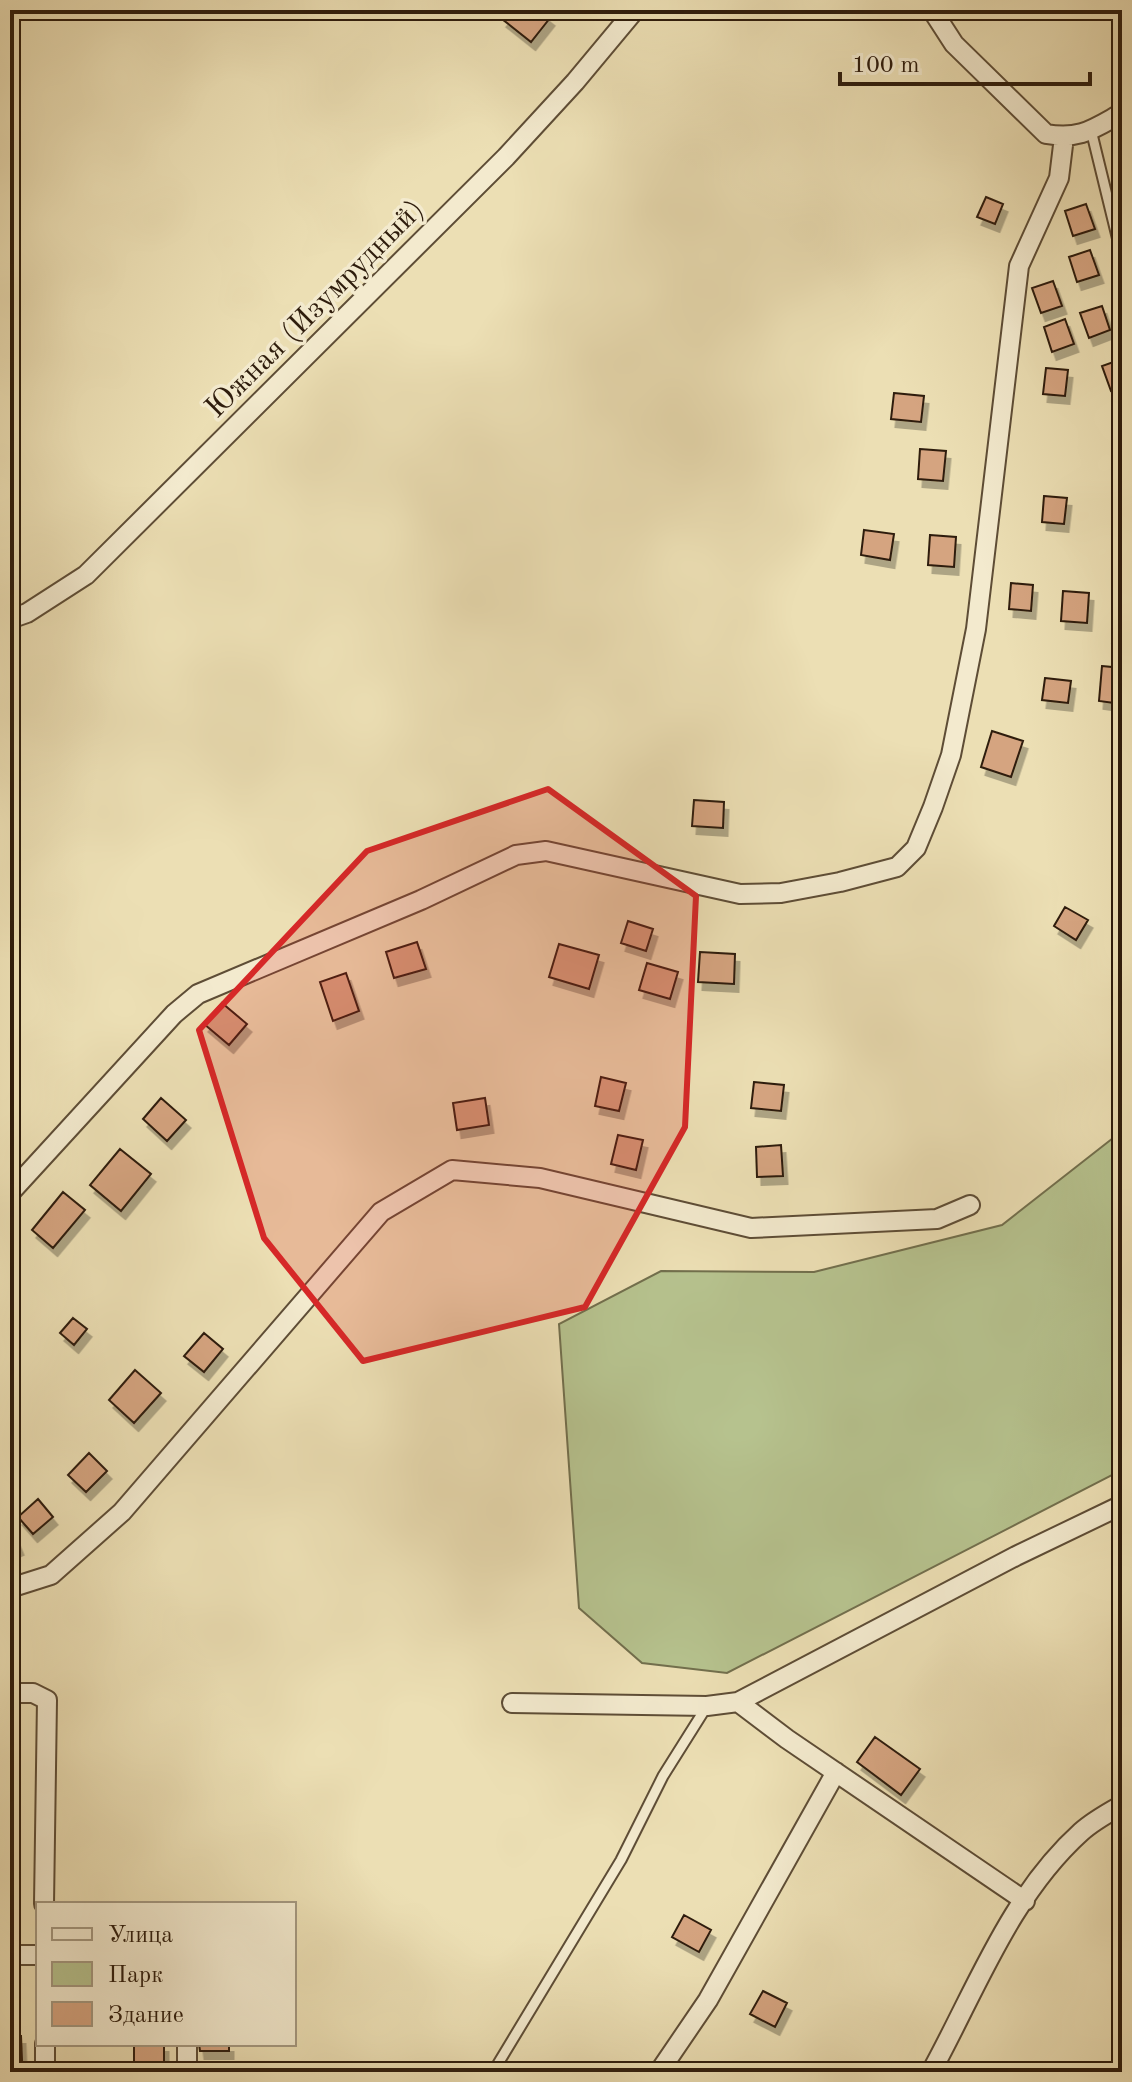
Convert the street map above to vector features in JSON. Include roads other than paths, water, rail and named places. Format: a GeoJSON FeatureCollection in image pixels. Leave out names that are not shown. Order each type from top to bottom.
{"type":"FeatureCollection","features":[{"type":"Feature","properties":{"kind":"street","name":"Южная (Изумрудный)"},"geometry":{"type":"LineString","coordinates":[[10,619],[27,613],[86,575],[506,157],[635,10]]}},
{"type":"Feature","properties":{"kind":"street"},"geometry":{"type":"LineString","coordinates":[[932,10],[954,44],[1046,134],[1064,137],[1083,135],[1122,113]]}},
{"type":"Feature","properties":{"kind":"street"},"geometry":{"type":"LineString","coordinates":[[10,1193],[165,1025],[198,994],[421,900],[516,855],[546,851],[740,894],[781,893],[840,882],[897,867],[916,848],[951,755],[976,629],[1019,266],[1059,178],[1064,137]]}},
{"type":"Feature","properties":{"kind":"street"},"geometry":{"type":"LineString","coordinates":[[10,1588],[51,1575],[122,1512],[381,1212],[452,1170],[540,1178],[751,1228],[937,1219],[970,1205]]}},
{"type":"Feature","properties":{"kind":"street"},"geometry":{"type":"LineString","coordinates":[[512,1703],[707,1706],[738,1702],[1016,1556],[1122,1505]]}},
{"type":"Feature","properties":{"kind":"street"},"geometry":{"type":"LineString","coordinates":[[10,1693],[33,1693],[47,1700],[44,1902]]}},
{"type":"Feature","properties":{"kind":"street"},"geometry":{"type":"LineString","coordinates":[[738,1702],[1025,1901]]}},
{"type":"Feature","properties":{"kind":"street"},"geometry":{"type":"LineString","coordinates":[[659,2072],[708,2000],[836,1772]]}},
{"type":"Feature","properties":{"kind":"street"},"geometry":{"type":"LineString","coordinates":[[931,2072],[1002,1934],[1056,1856],[1084,1829],[1122,1805]]}},
{"type":"Feature","properties":{"kind":"street"},"geometry":{"type":"LineString","coordinates":[[10,1955],[36,1955]]}},
{"type":"Feature","properties":{"kind":"street"},"geometry":{"type":"LineString","coordinates":[[45,2046],[45,2072]]}},
{"type":"Feature","properties":{"kind":"street"},"geometry":{"type":"LineString","coordinates":[[187,2046],[187,2072]]}},
{"type":"Feature","properties":{"kind":"lane"},"geometry":{"type":"LineString","coordinates":[[1091,130],[1122,257]]}},
{"type":"Feature","properties":{"kind":"lane"},"geometry":{"type":"LineString","coordinates":[[493,2072],[621,1860],[663,1776],[707,1706]]}}]}
